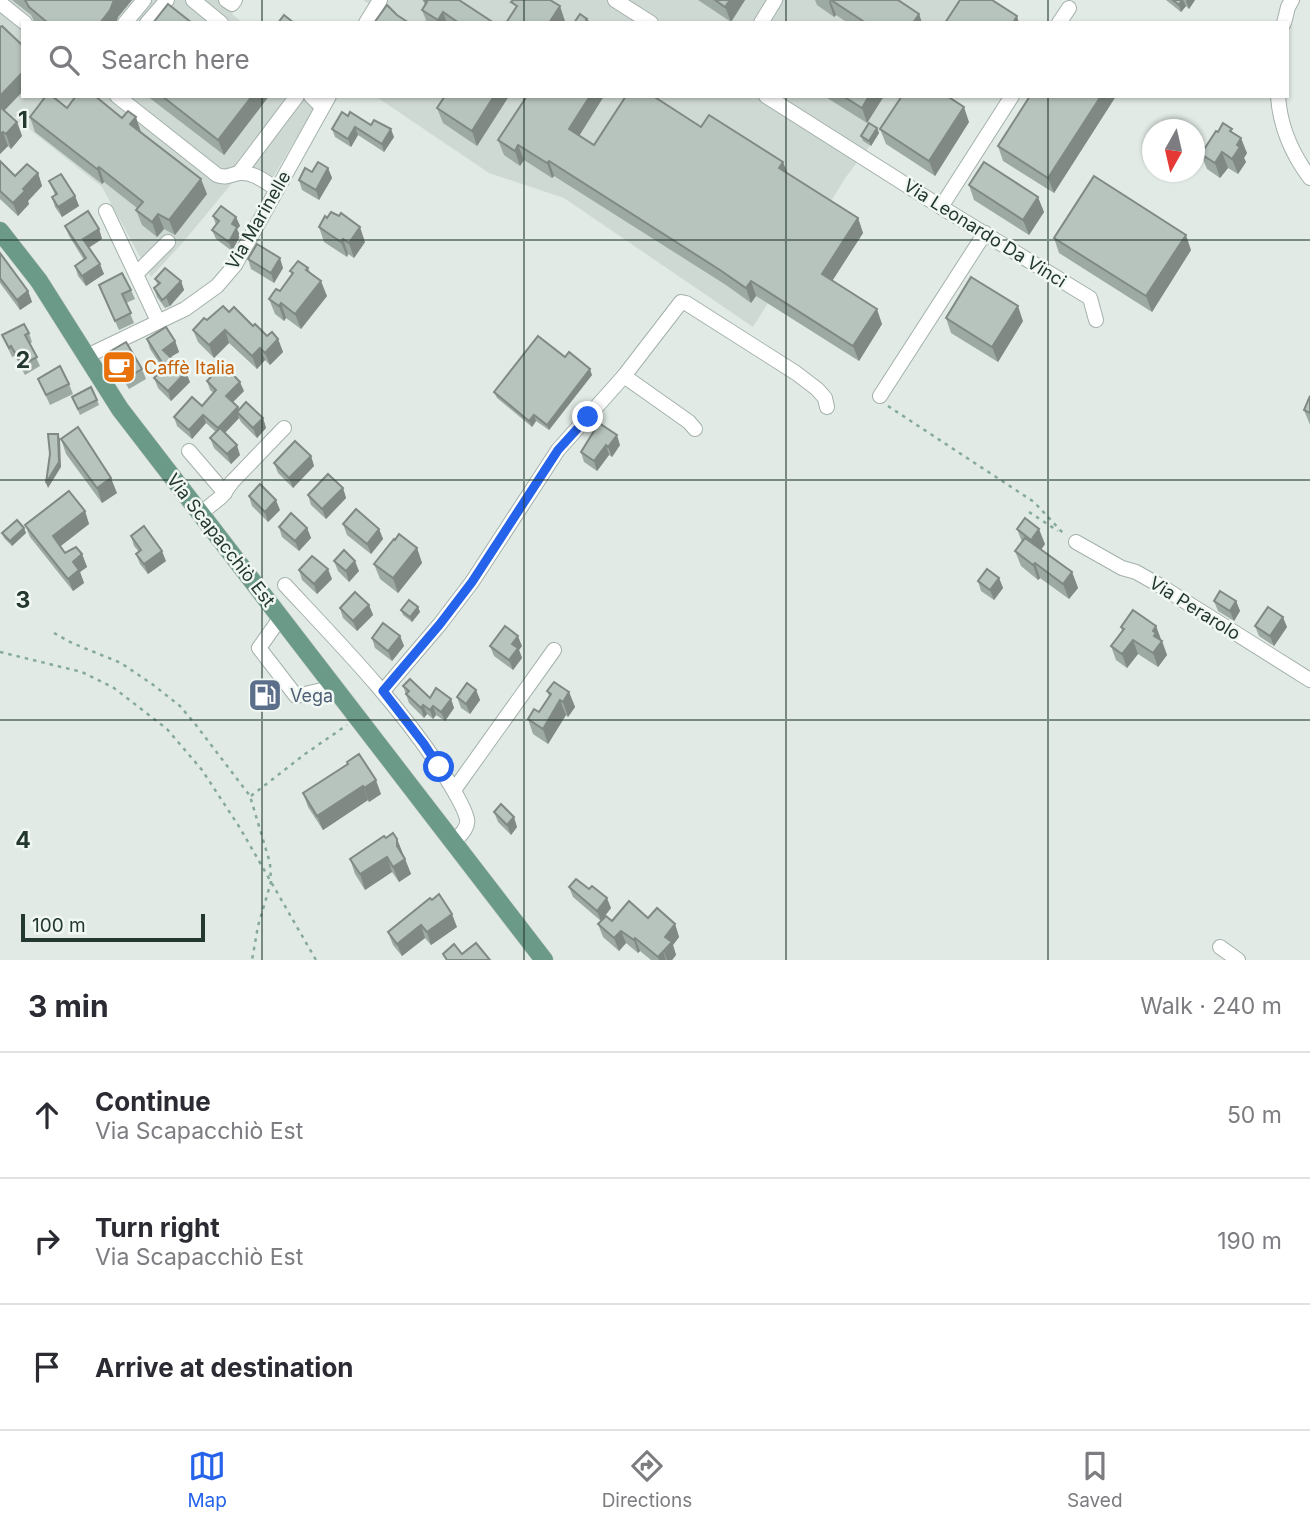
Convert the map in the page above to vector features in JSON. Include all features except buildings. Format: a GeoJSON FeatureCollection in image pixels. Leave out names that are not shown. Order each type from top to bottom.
{"type":"FeatureCollection","features":[{"type":"Feature","properties":{"kind":"main road","name":"Via Scapacchiò Est"},"geometry":{"type":"LineString","coordinates":[[0,231],[39,281],[120,409],[544,960]]}},
{"type":"Feature","properties":{"kind":"street"},"geometry":{"type":"LineString","coordinates":[[127,21],[144,0]]}},
{"type":"Feature","properties":{"kind":"street"},"geometry":{"type":"LineString","coordinates":[[149,21],[167,0]]}},
{"type":"Feature","properties":{"kind":"street"},"geometry":{"type":"LineString","coordinates":[[193,0],[219,21]]}},
{"type":"Feature","properties":{"kind":"street"},"geometry":{"type":"LineString","coordinates":[[226,0],[232,4],[235,0]]}},
{"type":"Feature","properties":{"kind":"street"},"geometry":{"type":"LineString","coordinates":[[367,21],[380,0]]}},
{"type":"Feature","properties":{"kind":"street"},"geometry":{"type":"LineString","coordinates":[[615,0],[648,21]]}},
{"type":"Feature","properties":{"kind":"street"},"geometry":{"type":"LineString","coordinates":[[762,21],[775,0]]}},
{"type":"Feature","properties":{"kind":"street"},"geometry":{"type":"LineString","coordinates":[[1284,21],[1292,0]]}},
{"type":"Feature","properties":{"kind":"street"},"geometry":{"type":"LineString","coordinates":[[0,3],[22,21]]}},
{"type":"Feature","properties":{"kind":"street"},"geometry":{"type":"LineString","coordinates":[[1060,21],[1069,8]]}},
{"type":"Feature","properties":{"kind":"street"},"geometry":{"type":"LineString","coordinates":[[120,98],[218,175],[224,178],[239,173],[253,174],[277,189]]}},
{"type":"Feature","properties":{"kind":"street"},"geometry":{"type":"LineString","coordinates":[[239,173],[295,98]]}},
{"type":"Feature","properties":{"kind":"street","name":"Via Leonardo Da Vinci"},"geometry":{"type":"LineString","coordinates":[[769,98],[1090,298],[1096,320]]}},
{"type":"Feature","properties":{"kind":"street"},"geometry":{"type":"LineString","coordinates":[[941,207],[1011,98]]}},
{"type":"Feature","properties":{"kind":"street"},"geometry":{"type":"LineString","coordinates":[[1278,98],[1281,120],[1289,142],[1310,178]]}},
{"type":"Feature","properties":{"kind":"street","name":"Via Marinelle"},"geometry":{"type":"LineString","coordinates":[[87,356],[185,309],[217,286],[235,265],[326,102]]}},
{"type":"Feature","properties":{"kind":"street"},"geometry":{"type":"LineString","coordinates":[[106,211],[158,321]]}},
{"type":"Feature","properties":{"kind":"street"},"geometry":{"type":"LineString","coordinates":[[880,396],[985,233]]}},
{"type":"Feature","properties":{"kind":"street"},"geometry":{"type":"LineString","coordinates":[[136,274],[168,242]]}},
{"type":"Feature","properties":{"kind":"street"},"geometry":{"type":"LineString","coordinates":[[383,691],[472,582],[558,450],[624,376],[681,302],[796,373],[817,389],[825,398],[827,407]]}},
{"type":"Feature","properties":{"kind":"street"},"geometry":{"type":"LineString","coordinates":[[624,376],[695,429]]}},
{"type":"Feature","properties":{"kind":"street"},"geometry":{"type":"LineString","coordinates":[[201,513],[225,493],[232,482],[284,428]]}},
{"type":"Feature","properties":{"kind":"street"},"geometry":{"type":"LineString","coordinates":[[189,451],[225,493]]}},
{"type":"Feature","properties":{"kind":"street","name":"Via Perarolo"},"geometry":{"type":"LineString","coordinates":[[1076,542],[1159,585],[1310,680]]}},
{"type":"Feature","properties":{"kind":"street","name":"Via Scapacchiò Est"},"geometry":{"type":"LineString","coordinates":[[285,585],[383,691],[424,744],[453,790],[467,820],[466,828],[454,842]]}},
{"type":"Feature","properties":{"kind":"street"},"geometry":{"type":"LineString","coordinates":[[281,617],[259,648],[296,696],[335,687]]}},
{"type":"Feature","properties":{"kind":"street"},"geometry":{"type":"LineString","coordinates":[[453,790],[554,650]]}},
{"type":"Feature","properties":{"kind":"street"},"geometry":{"type":"LineString","coordinates":[[1220,947],[1238,960]]}},
{"type":"Feature","properties":{"kind":"path"},"geometry":{"type":"LineString","coordinates":[[880,396],[884,403],[1034,502],[1063,533]]}},
{"type":"Feature","properties":{"kind":"path"},"geometry":{"type":"LineString","coordinates":[[1029,512],[1076,542]]}},
{"type":"Feature","properties":{"kind":"path"},"geometry":{"type":"LineString","coordinates":[[54,632],[72,643],[121,663],[180,706],[250,796],[270,863],[271,882],[251,960]]}},
{"type":"Feature","properties":{"kind":"path"},"geometry":{"type":"LineString","coordinates":[[0,652],[82,672],[114,688],[167,729],[202,770],[316,960]]}},
{"type":"Feature","properties":{"kind":"path"},"geometry":{"type":"LineString","coordinates":[[250,796],[358,717]]}},
{"type":"Feature","properties":{"kind":"shaded area"},"geometry":{"type":"Polygon","coordinates":[[[0,0],[242,0],[232,14],[241,21],[21,21],[21,98],[320,98],[266,189],[242,171],[151,277],[102,187],[13,116],[0,127],[0,0]]]}},
{"type":"Feature","properties":{"kind":"shaded area"},"geometry":{"type":"Polygon","coordinates":[[[363,0],[964,0],[950,21],[384,21],[387,15],[363,0]]]}},
{"type":"Feature","properties":{"kind":"shaded area"},"geometry":{"type":"Polygon","coordinates":[[[378,98],[902,98],[846,177],[753,327],[564,198],[489,173],[378,98]]]}},
{"type":"Feature","properties":{"kind":"place","name":"Caffè Italia"},"geometry":{"type":"Point","coordinates":[119,367]}},
{"type":"Feature","properties":{"kind":"place","name":"Vega"},"geometry":{"type":"Point","coordinates":[265,695]}},
{"type":"Feature","properties":{"kind":"route"},"geometry":{"type":"LineString","coordinates":[[439,767],[383,691],[472,582],[558,450],[588,417]]}}]}
